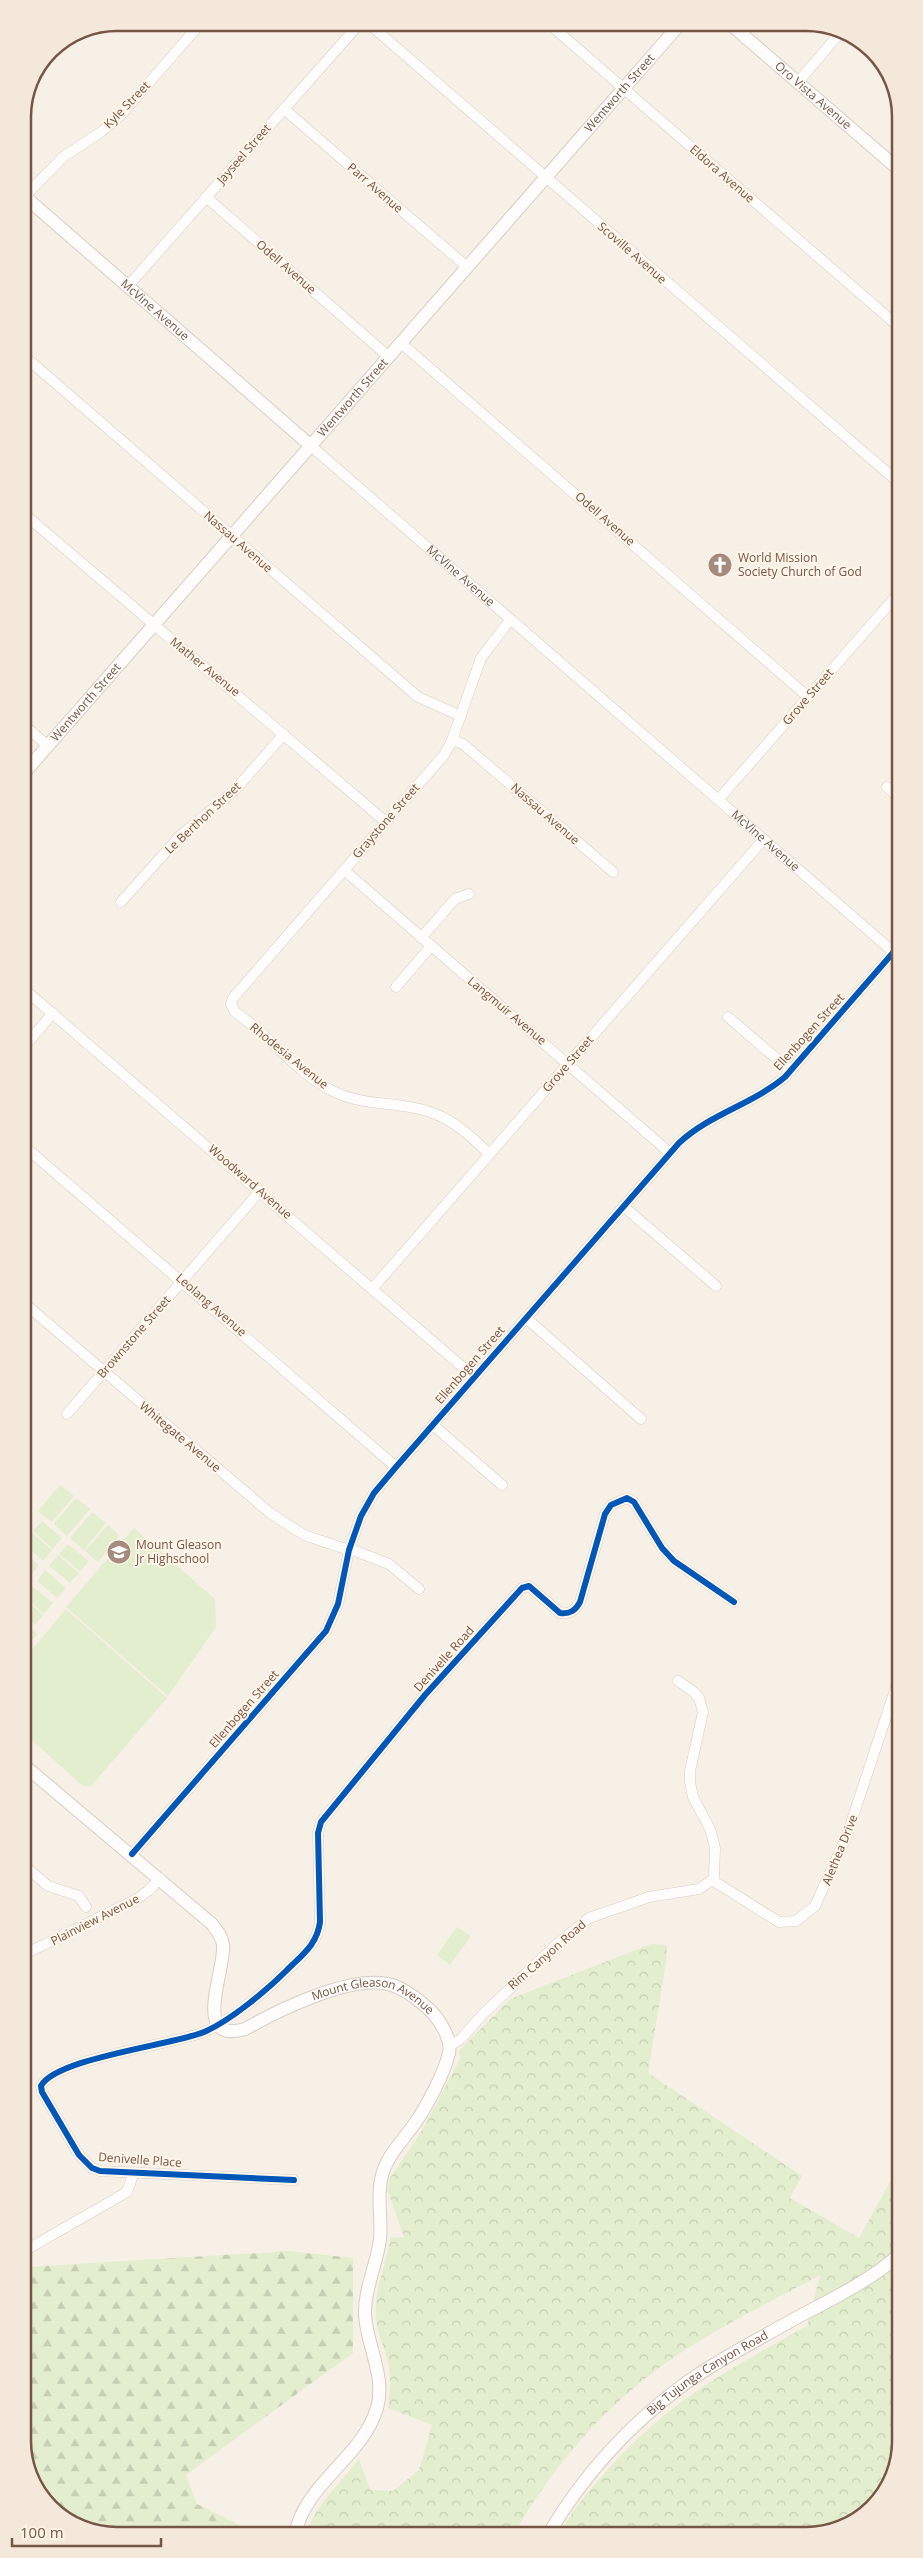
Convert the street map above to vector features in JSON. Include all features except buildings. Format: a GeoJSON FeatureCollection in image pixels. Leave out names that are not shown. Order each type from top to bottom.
{"type":"FeatureCollection","features":[{"type":"Feature","properties":{"kind":"street","name":"Kyle Street"},"geometry":{"type":"LineString","coordinates":[[31,188],[63,157],[101,132],[120,116],[193,31]]}},
{"type":"Feature","properties":{"kind":"street","name":"Jayseel Street"},"geometry":{"type":"LineString","coordinates":[[128,286],[353,31]]}},
{"type":"Feature","properties":{"kind":"street","name":"Scoville Avenue"},"geometry":{"type":"LineString","coordinates":[[377,31],[892,477]]}},
{"type":"Feature","properties":{"kind":"street","name":"Eldora Avenue"},"geometry":{"type":"LineString","coordinates":[[557,31],[892,321]]}},
{"type":"Feature","properties":{"kind":"street","name":"Wentworth Street"},"geometry":{"type":"LineString","coordinates":[[31,765],[674,31]]}},
{"type":"Feature","properties":{"kind":"street","name":"Oro Vista Avenue"},"geometry":{"type":"LineString","coordinates":[[738,31],[892,164]]}},
{"type":"Feature","properties":{"kind":"street"},"geometry":{"type":"LineString","coordinates":[[798,82],[836,37]]}},
{"type":"Feature","properties":{"kind":"street","name":"Parr Avenue"},"geometry":{"type":"LineString","coordinates":[[284,109],[467,267]]}},
{"type":"Feature","properties":{"kind":"street","name":"Odell Avenue"},"geometry":{"type":"LineString","coordinates":[[206,197],[389,357]]}},
{"type":"Feature","properties":{"kind":"street","name":"McVine Avenue"},"geometry":{"type":"LineString","coordinates":[[31,203],[763,840],[892,948]]}},
{"type":"Feature","properties":{"kind":"street","name":"Odell Avenue"},"geometry":{"type":"LineString","coordinates":[[401,343],[808,696]]}},
{"type":"Feature","properties":{"kind":"street","name":"Nassau Avenue"},"geometry":{"type":"LineString","coordinates":[[31,362],[418,697],[461,716]]}},
{"type":"Feature","properties":{"kind":"street","name":"Mather Avenue"},"geometry":{"type":"LineString","coordinates":[[31,520],[386,822]]}},
{"type":"Feature","properties":{"kind":"street","name":"Grove Street"},"geometry":{"type":"LineString","coordinates":[[718,800],[892,601]]}},
{"type":"Feature","properties":{"kind":"street","name":"Graystone Street"},"geometry":{"type":"LineString","coordinates":[[231,1004],[233,998],[438,763],[452,740],[482,658],[510,620]]}},
{"type":"Feature","properties":{"kind":"street"},"geometry":{"type":"LineString","coordinates":[[31,731],[48,746]]}},
{"type":"Feature","properties":{"kind":"street","name":"Le Berthon Street"},"geometry":{"type":"LineString","coordinates":[[121,902],[180,836],[235,790],[284,734]]}},
{"type":"Feature","properties":{"kind":"street","name":"Nassau Avenue"},"geometry":{"type":"LineString","coordinates":[[452,740],[463,744],[613,872]]}},
{"type":"Feature","properties":{"kind":"street"},"geometry":{"type":"LineString","coordinates":[[887,787],[892,792]]}},
{"type":"Feature","properties":{"kind":"street","name":"Grove Street"},"geometry":{"type":"LineString","coordinates":[[373,1288],[763,840]]}},
{"type":"Feature","properties":{"kind":"street","name":"Langmuir Avenue"},"geometry":{"type":"LineString","coordinates":[[344,870],[670,1152]]}},
{"type":"Feature","properties":{"kind":"street"},"geometry":{"type":"LineString","coordinates":[[421,938],[455,899],[469,894]]}},
{"type":"Feature","properties":{"kind":"street"},"geometry":{"type":"LineString","coordinates":[[396,987],[431,946]]}},
{"type":"Feature","properties":{"kind":"street","name":"Ellenbogen Street"},"geometry":{"type":"LineString","coordinates":[[132,1854],[326,1631],[338,1604],[349,1550],[366,1505],[396,1466],[670,1152],[700,1127],[767,1091],[791,1071],[892,958]]}},
{"type":"Feature","properties":{"kind":"street","name":"Woodward Avenue"},"geometry":{"type":"LineString","coordinates":[[31,994],[474,1377]]}},
{"type":"Feature","properties":{"kind":"street","name":"Rhodesia Avenue"},"geometry":{"type":"LineString","coordinates":[[231,1004],[235,1012],[312,1078],[334,1092],[350,1098],[430,1112],[463,1130],[489,1154]]}},
{"type":"Feature","properties":{"kind":"street"},"geometry":{"type":"LineString","coordinates":[[31,1039],[53,1013]]}},
{"type":"Feature","properties":{"kind":"street"},"geometry":{"type":"LineString","coordinates":[[728,1017],[791,1071]]}},
{"type":"Feature","properties":{"kind":"street","name":"Leolang Avenue"},"geometry":{"type":"LineString","coordinates":[[31,1152],[396,1466]]}},
{"type":"Feature","properties":{"kind":"street","name":"Brownstone Street"},"geometry":{"type":"LineString","coordinates":[[67,1414],[260,1191]]}},
{"type":"Feature","properties":{"kind":"street"},"geometry":{"type":"LineString","coordinates":[[623,1206],[716,1286]]}},
{"type":"Feature","properties":{"kind":"street","name":"Whitegate Avenue"},"geometry":{"type":"LineString","coordinates":[[31,1310],[270,1514],[304,1534],[389,1564],[419,1589]]}},
{"type":"Feature","properties":{"kind":"street"},"geometry":{"type":"LineString","coordinates":[[526,1318],[641,1419]]}},
{"type":"Feature","properties":{"kind":"street"},"geometry":{"type":"LineString","coordinates":[[433,1425],[502,1484]]}},
{"type":"Feature","properties":{"kind":"street","name":"Denivelle Road"},"geometry":{"type":"LineString","coordinates":[[217,2024],[271,1985],[318,1937],[321,1901],[318,1833],[320,1822],[426,1696],[522,1588],[529,1586],[560,1613],[568,1614],[576,1609],[580,1602],[605,1514],[611,1505],[627,1498],[634,1502],[662,1548],[674,1561],[734,1602]]}},
{"type":"Feature","properties":{"kind":"street"},"geometry":{"type":"LineString","coordinates":[[678,1681],[694,1692],[699,1698],[703,1712],[690,1771],[690,1782],[693,1797],[710,1829],[715,1848],[714,1876],[712,1880]]}},
{"type":"Feature","properties":{"kind":"street","name":"Alethea Drive"},"geometry":{"type":"LineString","coordinates":[[712,1880],[779,1922],[796,1921],[815,1906],[847,1834],[892,1699]]}},
{"type":"Feature","properties":{"kind":"street"},"geometry":{"type":"LineString","coordinates":[[31,1771],[132,1854],[212,1924],[221,1937],[223,1960],[213,2006],[217,2024]]}},
{"type":"Feature","properties":{"kind":"street"},"geometry":{"type":"LineString","coordinates":[[31,1871],[48,1886],[79,1896],[86,1907]]}},
{"type":"Feature","properties":{"kind":"street","name":"Plainview Avenue"},"geometry":{"type":"LineString","coordinates":[[31,1951],[138,1899],[160,1878]]}},
{"type":"Feature","properties":{"kind":"street","name":"Rim Canyon Road"},"geometry":{"type":"LineString","coordinates":[[449,2046],[461,2039],[482,2015],[556,1945],[590,1918],[649,1897],[699,1889],[712,1880]]}},
{"type":"Feature","properties":{"kind":"street","name":"Mount Gleason Avenue"},"geometry":{"type":"LineString","coordinates":[[217,2024],[223,2029],[235,2032],[306,1998],[367,1984],[382,1984],[401,1989],[422,2003],[440,2024],[449,2046]]}},
{"type":"Feature","properties":{"kind":"street","name":"Denivelle Place"},"geometry":{"type":"LineString","coordinates":[[217,2024],[197,2034],[98,2058],[49,2077],[40,2086],[73,2146],[86,2163],[100,2171],[294,2180]]}},
{"type":"Feature","properties":{"kind":"street"},"geometry":{"type":"LineString","coordinates":[[298,2527],[305,2507],[314,2492],[364,2434],[377,2408],[379,2398],[377,2371],[365,2313],[380,2238],[381,2181],[385,2166],[393,2152],[423,2110],[445,2063],[449,2046]]}},
{"type":"Feature","properties":{"kind":"street"},"geometry":{"type":"LineString","coordinates":[[31,2247],[127,2192],[134,2172]]}},
{"type":"Feature","properties":{"kind":"street","name":"Big Tujunga Canyon Road"},"geometry":{"type":"LineString","coordinates":[[553,2527],[604,2457],[649,2412],[721,2360],[850,2289],[892,2260]]}},
{"type":"Feature","properties":{"kind":"green space"},"geometry":{"type":"Polygon","coordinates":[[[60,1485],[74,1496],[52,1522],[38,1511],[60,1485]]]}},
{"type":"Feature","properties":{"kind":"green space"},"geometry":{"type":"Polygon","coordinates":[[[76,1498],[90,1509],[67,1536],[54,1524],[76,1498]]]}},
{"type":"Feature","properties":{"kind":"green space"},"geometry":{"type":"Polygon","coordinates":[[[92,1512],[106,1523],[84,1550],[70,1538],[92,1512]]]}},
{"type":"Feature","properties":{"kind":"green space"},"geometry":{"type":"Polygon","coordinates":[[[42,1521],[62,1538],[53,1549],[33,1531],[42,1521]]]}},
{"type":"Feature","properties":{"kind":"green space"},"geometry":{"type":"Polygon","coordinates":[[[108,1525],[120,1536],[98,1562],[85,1551],[108,1525]]]}},
{"type":"Feature","properties":{"kind":"green space"},"geometry":{"type":"Polygon","coordinates":[[[134,1528],[215,1599],[216,1627],[168,1696],[66,1607],[134,1528]]]}},
{"type":"Feature","properties":{"kind":"green space"},"geometry":{"type":"Polygon","coordinates":[[[32,1533],[52,1550],[43,1561],[31,1550],[32,1533]]]}},
{"type":"Feature","properties":{"kind":"green space"},"geometry":{"type":"Polygon","coordinates":[[[68,1544],[89,1561],[80,1571],[59,1554],[68,1544]]]}},
{"type":"Feature","properties":{"kind":"green space"},"geometry":{"type":"Polygon","coordinates":[[[58,1555],[79,1573],[70,1583],[49,1566],[58,1555]]]}},
{"type":"Feature","properties":{"kind":"green space"},"geometry":{"type":"Polygon","coordinates":[[[31,1558],[39,1565],[31,1575],[31,1558]]]}},
{"type":"Feature","properties":{"kind":"green space"},"geometry":{"type":"Polygon","coordinates":[[[45,1570],[66,1588],[57,1598],[37,1581],[45,1570]]]}},
{"type":"Feature","properties":{"kind":"green space"},"geometry":{"type":"Polygon","coordinates":[[[32,1586],[53,1603],[44,1614],[31,1602],[32,1586]]]}},
{"type":"Feature","properties":{"kind":"green space"},"geometry":{"type":"Polygon","coordinates":[[[31,1604],[43,1615],[35,1625],[31,1622],[31,1604]]]}},
{"type":"Feature","properties":{"kind":"green space"},"geometry":{"type":"Polygon","coordinates":[[[66,1609],[167,1698],[91,1786],[83,1786],[31,1739],[31,1651],[66,1609]]]}},
{"type":"Feature","properties":{"kind":"green space"},"geometry":{"type":"Polygon","coordinates":[[[31,1628],[38,1634],[31,1642],[31,1628]]]}},
{"type":"Feature","properties":{"kind":"green space"},"geometry":{"type":"Polygon","coordinates":[[[457,1927],[471,1936],[450,1965],[437,1955],[457,1927]]]}},
{"type":"Feature","properties":{"kind":"green space"},"geometry":{"type":"Polygon","coordinates":[[[651,1944],[667,1945],[666,1962],[648,2073],[802,2176],[790,2198],[859,2238],[892,2178],[892,2441],[887,2468],[880,2484],[874,2493],[854,2512],[828,2524],[806,2527],[563,2527],[591,2489],[626,2450],[673,2409],[723,2374],[807,2326],[820,2275],[709,2335],[666,2363],[640,2383],[592,2428],[570,2453],[531,2506],[518,2527],[309,2527],[322,2504],[359,2459],[370,2490],[393,2491],[419,2470],[432,2425],[388,2408],[390,2371],[376,2320],[377,2295],[390,2238],[404,2237],[387,2189],[390,2178],[421,2132],[461,2057],[459,2051],[510,1999],[651,1944]]]}},
{"type":"Feature","properties":{"kind":"green space"},"geometry":{"type":"Polygon","coordinates":[[[289,2251],[353,2258],[353,2353],[186,2475],[197,2504],[243,2527],[112,2527],[95,2524],[74,2515],[53,2497],[38,2474],[32,2452],[31,2267],[289,2251]]]}},
{"type":"Feature","properties":{"kind":"cycle path"},"geometry":{"type":"LineString","coordinates":[[132,1854],[326,1631],[338,1604],[349,1550],[361,1516],[374,1493],[679,1143],[704,1124],[759,1095],[785,1077],[892,954]]}},
{"type":"Feature","properties":{"kind":"cycle path"},"geometry":{"type":"LineString","coordinates":[[294,2180],[100,2171],[92,2168],[79,2155],[42,2092],[41,2086],[51,2076],[91,2060],[204,2032],[236,2013],[259,1996],[303,1955],[316,1937],[320,1922],[318,1833],[321,1822],[425,1695],[522,1588],[529,1586],[560,1613],[567,1613],[576,1608],[580,1602],[605,1514],[611,1505],[627,1498],[634,1502],[662,1548],[674,1561],[734,1602]]}},
{"type":"Feature","properties":{"kind":"place","name":"World Mission Society Church of God"},"geometry":{"type":"Point","coordinates":[720,565]}},
{"type":"Feature","properties":{"kind":"place","name":"Mount Gleason Jr Highschool"},"geometry":{"type":"Point","coordinates":[119,1552]}}]}
